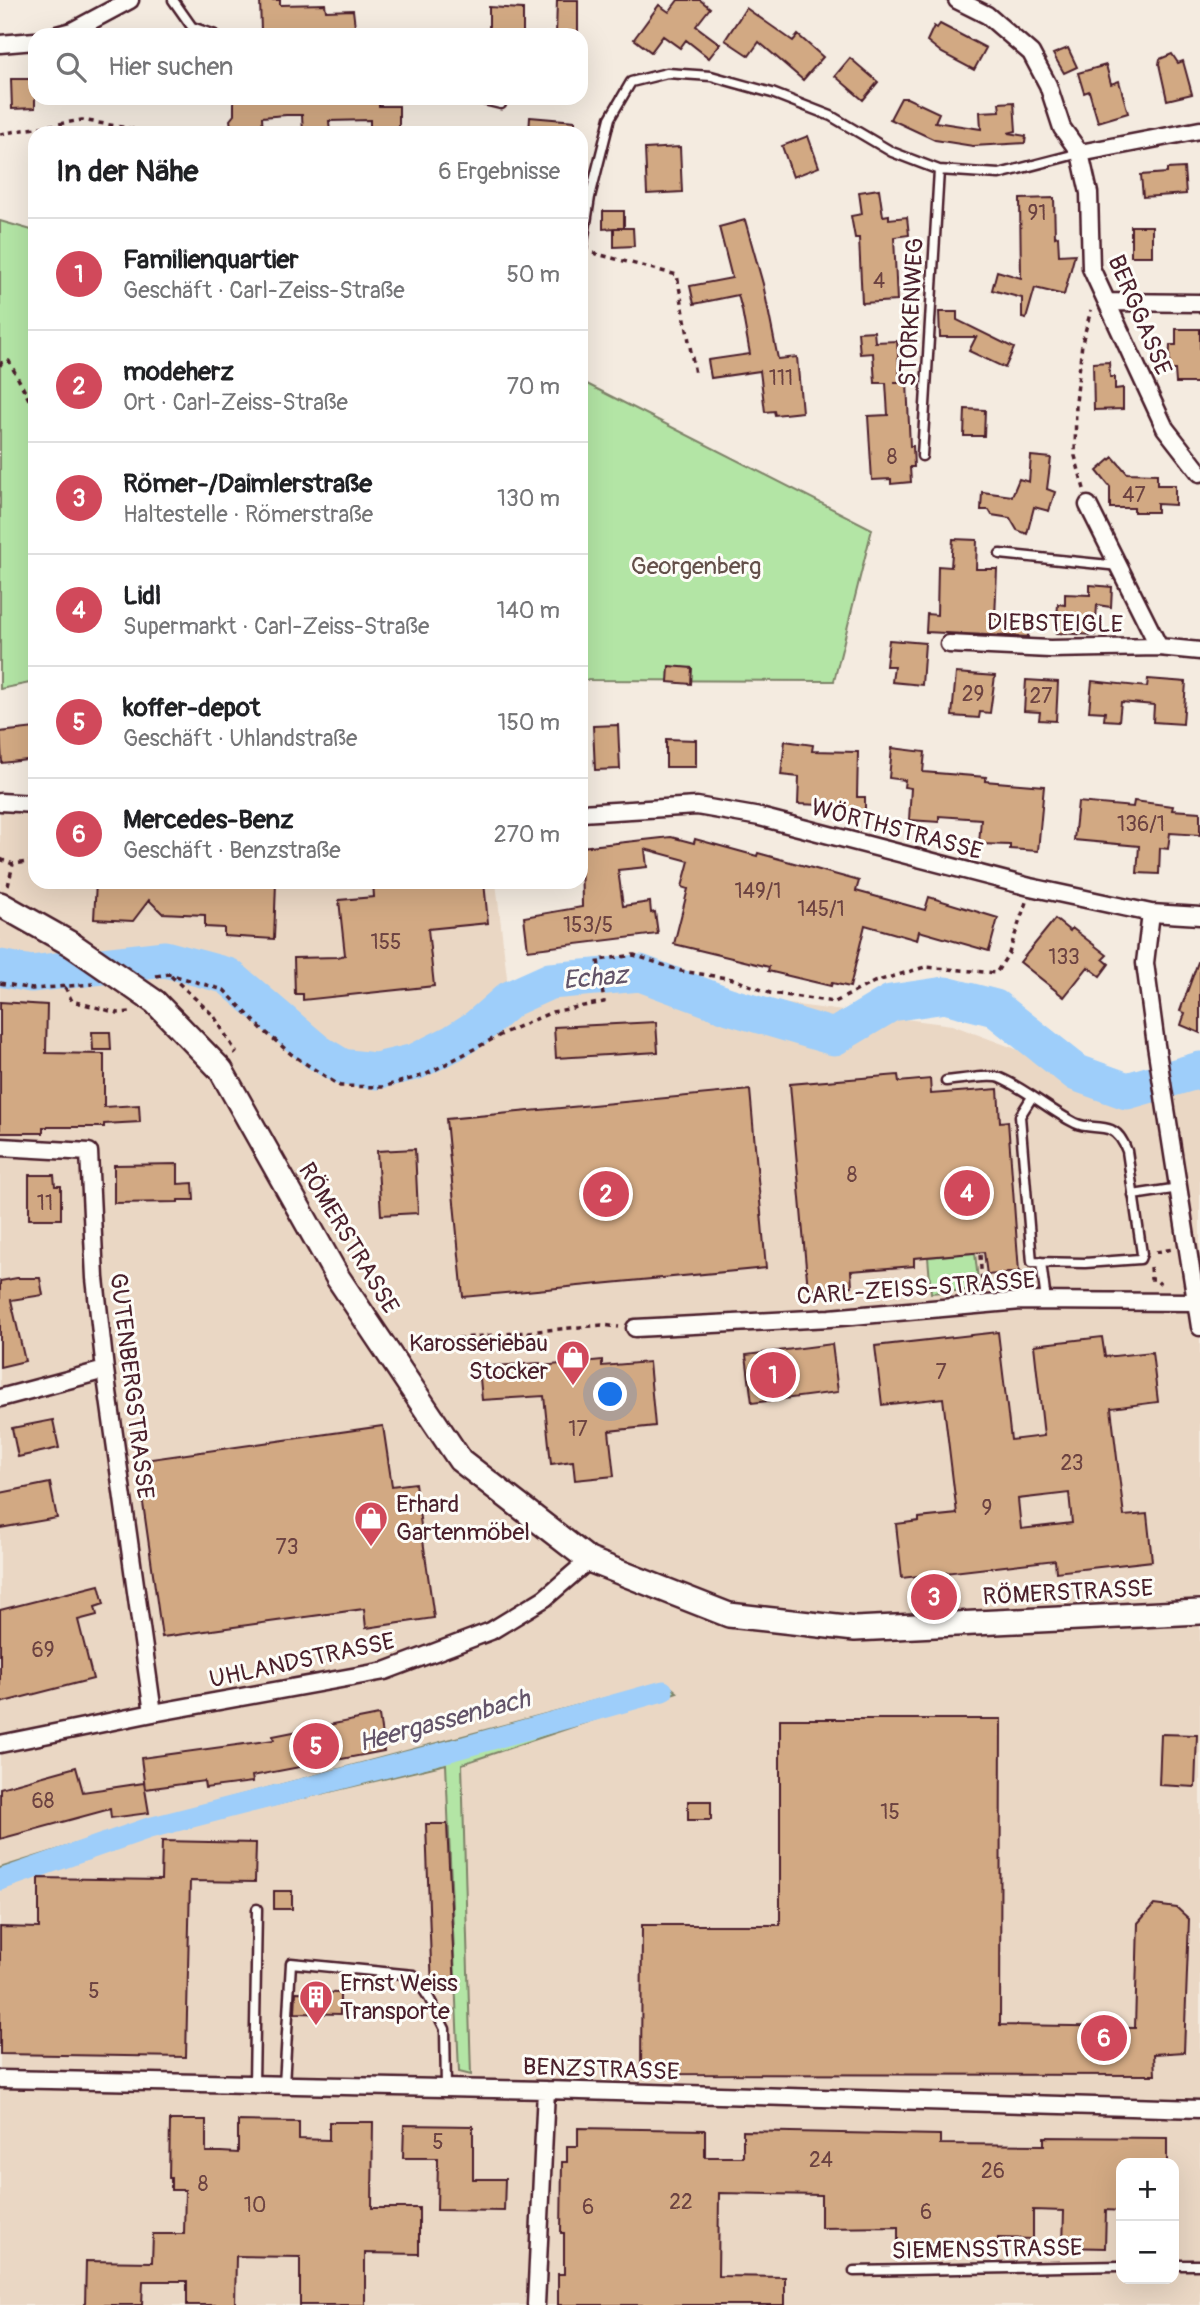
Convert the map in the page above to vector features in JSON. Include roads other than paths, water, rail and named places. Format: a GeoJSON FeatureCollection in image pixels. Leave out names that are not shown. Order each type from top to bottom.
{"type":"FeatureCollection","features":[{"type":"Feature","properties":{"kind":"main road","name":"RÖMERSTRASSE"},"geometry":{"type":"LineString","coordinates":[[0,904],[71,944],[155,1002],[221,1070],[338,1278],[460,1460],[589,1560],[729,1615],[855,1629],[1200,1612]]}},
{"type":"Feature","properties":{"kind":"street"},"geometry":{"type":"LineString","coordinates":[[78,28],[130,0]]}},
{"type":"Feature","properties":{"kind":"street","name":"BERGGASSE"},"geometry":{"type":"LineString","coordinates":[[957,0],[987,15],[1031,53],[1048,85],[1062,128],[1080,153],[1089,193],[1091,268],[1165,428],[1200,473]]}},
{"type":"Feature","properties":{"kind":"street"},"geometry":{"type":"LineString","coordinates":[[0,44],[28,42]]}},
{"type":"Feature","properties":{"kind":"street"},"geometry":{"type":"LineString","coordinates":[[1080,153],[1200,130]]}},
{"type":"Feature","properties":{"kind":"street"},"geometry":{"type":"LineString","coordinates":[[1107,302],[1200,303]]}},
{"type":"Feature","properties":{"kind":"street","name":"DIEBSTEIGLE"},"geometry":{"type":"LineString","coordinates":[[1088,505],[1159,647]]}},
{"type":"Feature","properties":{"kind":"street","name":"DIEBSTEIGLE"},"geometry":{"type":"LineString","coordinates":[[949,644],[1051,649],[1159,647],[1200,651]]}},
{"type":"Feature","properties":{"kind":"street"},"geometry":{"type":"LineString","coordinates":[[0,802],[28,804]]}},
{"type":"Feature","properties":{"kind":"street","name":"WÖRTHSTRASSE"},"geometry":{"type":"LineString","coordinates":[[588,813],[697,806],[760,817],[1030,887],[1151,913],[1200,916]]}},
{"type":"Feature","properties":{"kind":"street"},"geometry":{"type":"LineString","coordinates":[[1151,913],[1146,963],[1156,1045],[1200,1326]]}},
{"type":"Feature","properties":{"kind":"street","name":"GUTENBERGSTRASSE"},"geometry":{"type":"LineString","coordinates":[[0,1147],[89,1152],[95,1278],[105,1370],[153,1713]]}},
{"type":"Feature","properties":{"kind":"street","name":"CARL-ZEISS-STRASSE"},"geometry":{"type":"LineString","coordinates":[[635,1328],[830,1318],[1021,1301],[1198,1302]]}},
{"type":"Feature","properties":{"kind":"street"},"geometry":{"type":"LineString","coordinates":[[0,1398],[105,1370]]}},
{"type":"Feature","properties":{"kind":"street","name":"UHLANDSTRASSE"},"geometry":{"type":"LineString","coordinates":[[0,1744],[385,1671],[491,1631],[545,1598],[589,1560]]}},
{"type":"Feature","properties":{"kind":"street","name":"BENZSTRASSE"},"geometry":{"type":"LineString","coordinates":[[0,2079],[546,2090],[1200,2109]]}},
{"type":"Feature","properties":{"kind":"street"},"geometry":{"type":"LineString","coordinates":[[536,2305],[546,2090]]}},
{"type":"Feature","properties":{"kind":"lane"},"geometry":{"type":"LineString","coordinates":[[173,0],[195,28]]}},
{"type":"Feature","properties":{"kind":"lane"},"geometry":{"type":"LineString","coordinates":[[588,210],[610,118],[631,82],[667,73],[711,76],[772,93],[831,116],[892,152],[939,170],[999,174],[1080,153]]}},
{"type":"Feature","properties":{"kind":"lane","name":"STORKENWEG"},"geometry":{"type":"LineString","coordinates":[[922,456],[939,170]]}},
{"type":"Feature","properties":{"kind":"lane"},"geometry":{"type":"LineString","coordinates":[[1000,554],[1119,566]]}},
{"type":"Feature","properties":{"kind":"lane"},"geometry":{"type":"LineString","coordinates":[[946,1081],[998,1077],[1074,1123],[1111,1130],[1124,1142],[1141,1256],[1085,1263],[1036,1262]]}},
{"type":"Feature","properties":{"kind":"lane"},"geometry":{"type":"LineString","coordinates":[[1032,1097],[1020,1116],[1036,1262],[1046,1301]]}},
{"type":"Feature","properties":{"kind":"lane"},"geometry":{"type":"LineString","coordinates":[[1133,1195],[1180,1188]]}},
{"type":"Feature","properties":{"kind":"lane"},"geometry":{"type":"LineString","coordinates":[[254,2084],[257,1909]]}},
{"type":"Feature","properties":{"kind":"lane"},"geometry":{"type":"LineString","coordinates":[[284,2085],[291,1963],[414,1975],[444,2029],[446,2088]]}},
{"type":"Feature","properties":{"kind":"lane"},"geometry":{"type":"LineString","coordinates":[[1179,2265],[1200,2265]]}},
{"type":"Feature","properties":{"kind":"lane","name":"SIEMENSSTRASSE"},"geometry":{"type":"LineString","coordinates":[[854,2271],[1116,2266]]}},
{"type":"Feature","properties":{"kind":"waterway","name":"Echaz"},"geometry":{"type":"LineString","coordinates":[[0,968],[31,974],[165,959],[228,976],[317,1052],[342,1067],[376,1071],[415,1062],[453,1043],[478,1027],[510,999],[550,981],[640,973],[729,1006],[834,1037],[891,1003],[945,995],[995,1008],[1077,1073],[1127,1091],[1200,1070]]}},
{"type":"Feature","properties":{"kind":"waterway","name":"Heergassenbach"},"geometry":{"type":"LineString","coordinates":[[0,1880],[149,1828],[453,1750],[663,1691]]}},
{"type":"Feature","properties":{"kind":"place","name":"Lidl"},"geometry":{"type":"Point","coordinates":[967,1193]}},
{"type":"Feature","properties":{"kind":"place","name":"modeherz"},"geometry":{"type":"Point","coordinates":[606,1194]}},
{"type":"Feature","properties":{"kind":"place","name":"Familienquartier"},"geometry":{"type":"Point","coordinates":[773,1375]}},
{"type":"Feature","properties":{"kind":"place","name":"Karosseriebau Stocker"},"geometry":{"type":"Point","coordinates":[573,1387]}},
{"type":"Feature","properties":{"kind":"place","name":"Erhard Gartenmöbel"},"geometry":{"type":"Point","coordinates":[371,1548]}},
{"type":"Feature","properties":{"kind":"place","name":"Römer-/Daimlerstraße"},"geometry":{"type":"Point","coordinates":[934,1597]}},
{"type":"Feature","properties":{"kind":"place","name":"koffer-depot"},"geometry":{"type":"Point","coordinates":[316,1746]}},
{"type":"Feature","properties":{"kind":"place","name":"Ernst Weiss Transporte"},"geometry":{"type":"Point","coordinates":[316,2027]}},
{"type":"Feature","properties":{"kind":"place","name":"Mercedes-Benz"},"geometry":{"type":"Point","coordinates":[1104,2038]}},
{"type":"Feature","properties":{"kind":"park label","name":"Georgenberg"},"geometry":{"type":"Point","coordinates":[696,566]}}]}
